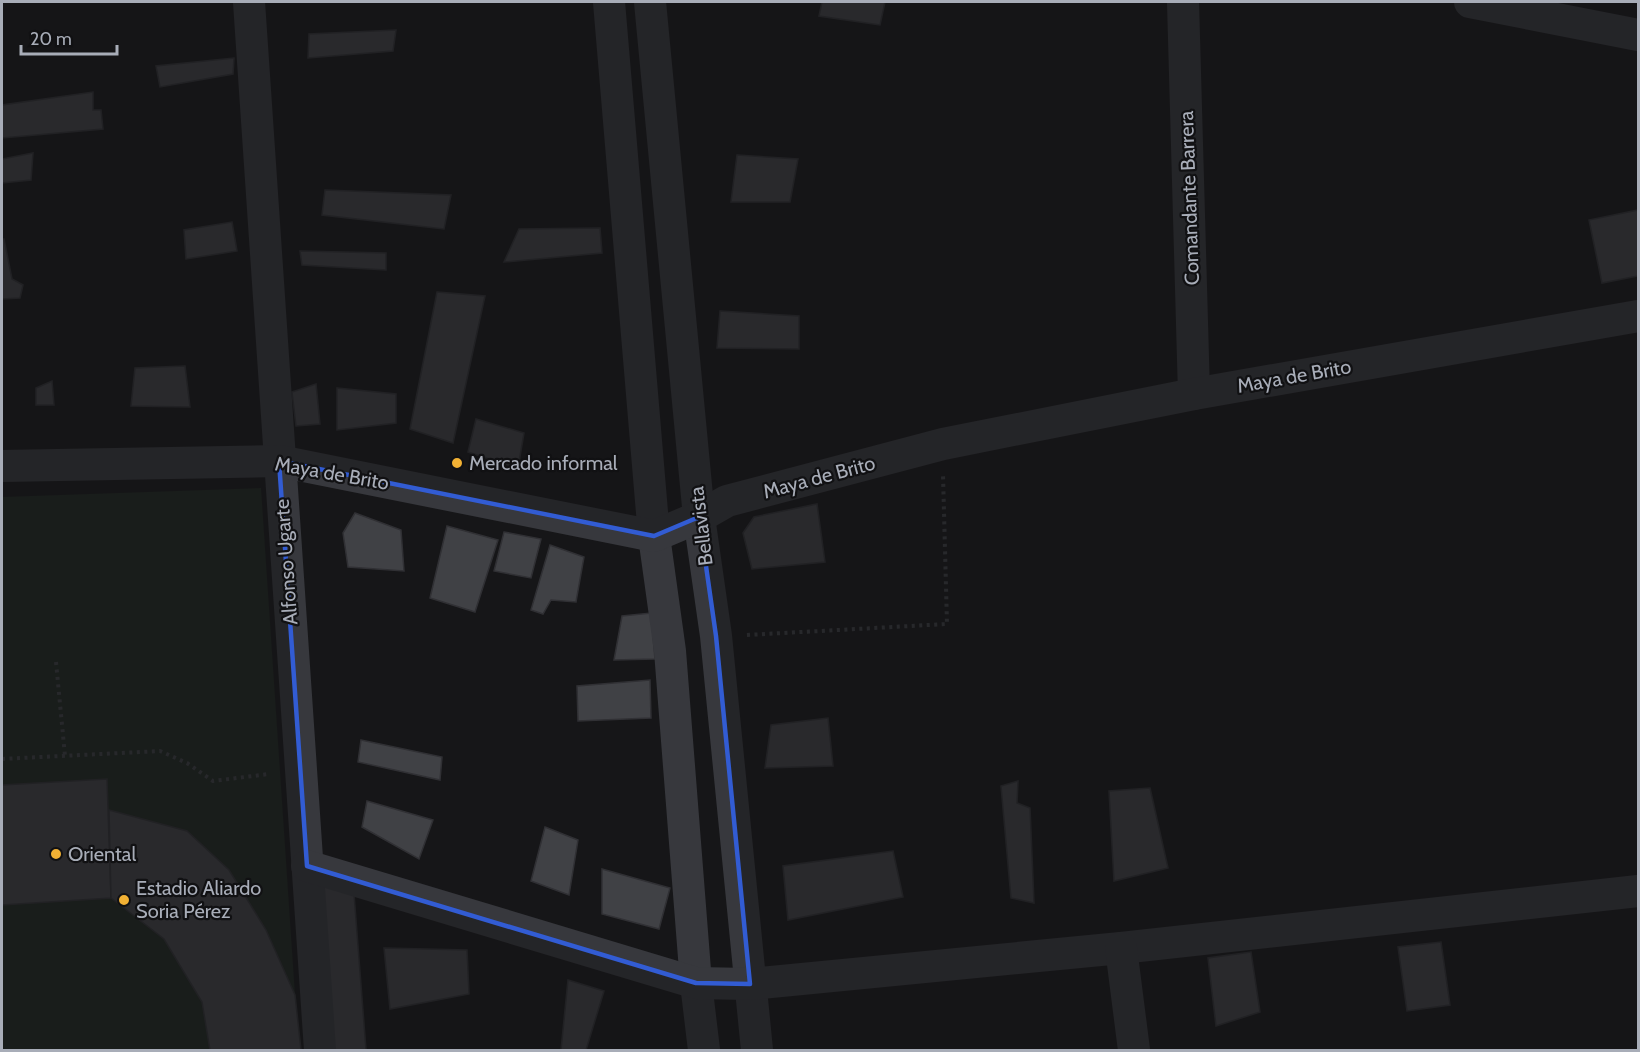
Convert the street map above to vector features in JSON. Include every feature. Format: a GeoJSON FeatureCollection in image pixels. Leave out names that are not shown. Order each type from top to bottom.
{"type":"FeatureCollection","features":[{"type":"Feature","properties":{"kind":"street","name":"Alfonso Ugarte"},"geometry":{"type":"LineString","coordinates":[[249,2],[320,1050]]}},
{"type":"Feature","properties":{"kind":"street"},"geometry":{"type":"LineString","coordinates":[[609,2],[654,536],[670,651],[696,983],[704,1050]]}},
{"type":"Feature","properties":{"kind":"street","name":"Bellavista"},"geometry":{"type":"LineString","coordinates":[[650,2],[699,517],[716,636],[757,1050]]}},
{"type":"Feature","properties":{"kind":"street","name":"Comandante Barrera"},"geometry":{"type":"LineString","coordinates":[[1183,2],[1194,394]]}},
{"type":"Feature","properties":{"kind":"street"},"geometry":{"type":"LineString","coordinates":[[1475,2],[1638,35]]}},
{"type":"Feature","properties":{"kind":"street","name":"Maya de Brito"},"geometry":{"type":"LineString","coordinates":[[2,466],[279,461],[654,536],[699,517],[727,501],[942,444],[1194,394],[1638,316]]}},
{"type":"Feature","properties":{"kind":"street"},"geometry":{"type":"LineString","coordinates":[[308,866],[696,983],[750,984],[1121,948],[1638,891]]}},
{"type":"Feature","properties":{"kind":"street"},"geometry":{"type":"LineString","coordinates":[[1121,948],[1134,1050]]}},
{"type":"Feature","properties":{"kind":"path"},"geometry":{"type":"LineString","coordinates":[[716,636],[947,624],[942,444]]}},
{"type":"Feature","properties":{"kind":"path"},"geometry":{"type":"LineString","coordinates":[[56,662],[65,756]]}},
{"type":"Feature","properties":{"kind":"path"},"geometry":{"type":"LineString","coordinates":[[2,759],[160,751],[187,763],[213,781],[272,774]]}},
{"type":"Feature","properties":{"kind":"highlighted area"},"geometry":{"type":"Polygon","coordinates":[[[279,461],[654,536],[699,517],[716,636],[750,984],[696,983],[307,866],[279,461]]]}},
{"type":"Feature","properties":{"kind":"shaded area"},"geometry":{"type":"Polygon","coordinates":[[[261,488],[295,995],[301,1050],[2,1050],[2,497],[261,488]]]}},
{"type":"Feature","properties":{"kind":"building"},"geometry":{"type":"Polygon","coordinates":[[[822,2],[885,2],[880,25],[819,16],[822,2]]]}},
{"type":"Feature","properties":{"kind":"building"},"geometry":{"type":"Polygon","coordinates":[[[396,30],[393,51],[308,58],[309,34],[396,30]]]}},
{"type":"Feature","properties":{"kind":"building"},"geometry":{"type":"Polygon","coordinates":[[[234,58],[233,74],[160,87],[156,66],[234,58]]]}},
{"type":"Feature","properties":{"kind":"building"},"geometry":{"type":"Polygon","coordinates":[[[93,92],[93,110],[101,110],[103,129],[2,138],[2,105],[93,92]]]}},
{"type":"Feature","properties":{"kind":"building"},"geometry":{"type":"Polygon","coordinates":[[[33,153],[31,180],[2,183],[2,159],[33,153]]]}},
{"type":"Feature","properties":{"kind":"building"},"geometry":{"type":"Polygon","coordinates":[[[737,155],[798,159],[790,202],[731,202],[737,155]]]}},
{"type":"Feature","properties":{"kind":"building"},"geometry":{"type":"Polygon","coordinates":[[[325,190],[451,195],[444,229],[322,215],[325,190]]]}},
{"type":"Feature","properties":{"kind":"building"},"geometry":{"type":"Polygon","coordinates":[[[1638,210],[1638,276],[1602,283],[1589,220],[1638,210]]]}},
{"type":"Feature","properties":{"kind":"building"},"geometry":{"type":"Polygon","coordinates":[[[232,222],[237,251],[186,259],[184,230],[232,222]]]}},
{"type":"Feature","properties":{"kind":"building"},"geometry":{"type":"Polygon","coordinates":[[[600,228],[602,253],[504,262],[519,229],[600,228]]]}},
{"type":"Feature","properties":{"kind":"building"},"geometry":{"type":"Polygon","coordinates":[[[2,239],[4,239],[12,279],[23,285],[20,298],[2,299],[2,239]]]}},
{"type":"Feature","properties":{"kind":"building"},"geometry":{"type":"Polygon","coordinates":[[[300,251],[386,253],[386,270],[302,265],[300,251]]]}},
{"type":"Feature","properties":{"kind":"building"},"geometry":{"type":"Polygon","coordinates":[[[437,292],[485,296],[453,443],[410,429],[437,292]]]}},
{"type":"Feature","properties":{"kind":"building"},"geometry":{"type":"Polygon","coordinates":[[[720,311],[799,316],[799,349],[717,348],[720,311]]]}},
{"type":"Feature","properties":{"kind":"building"},"geometry":{"type":"Polygon","coordinates":[[[185,366],[190,407],[131,406],[135,368],[185,366]]]}},
{"type":"Feature","properties":{"kind":"building"},"geometry":{"type":"Polygon","coordinates":[[[52,381],[54,405],[36,405],[36,388],[52,381]]]}},
{"type":"Feature","properties":{"kind":"building"},"geometry":{"type":"Polygon","coordinates":[[[316,384],[320,424],[296,426],[292,392],[316,384]]]}},
{"type":"Feature","properties":{"kind":"building"},"geometry":{"type":"Polygon","coordinates":[[[337,388],[396,394],[396,423],[337,430],[337,388]]]}},
{"type":"Feature","properties":{"kind":"building"},"geometry":{"type":"Polygon","coordinates":[[[476,419],[524,433],[518,468],[468,452],[476,419]]]}},
{"type":"Feature","properties":{"kind":"building"},"geometry":{"type":"Polygon","coordinates":[[[817,504],[825,562],[752,569],[743,533],[754,517],[817,504]]]}},
{"type":"Feature","properties":{"kind":"building"},"geometry":{"type":"Polygon","coordinates":[[[355,513],[401,530],[404,571],[348,567],[343,533],[355,513]]]}},
{"type":"Feature","properties":{"kind":"building"},"geometry":{"type":"Polygon","coordinates":[[[447,526],[498,540],[475,612],[430,598],[447,526]]]}},
{"type":"Feature","properties":{"kind":"building"},"geometry":{"type":"Polygon","coordinates":[[[504,532],[541,539],[531,578],[494,571],[504,532]]]}},
{"type":"Feature","properties":{"kind":"building"},"geometry":{"type":"Polygon","coordinates":[[[550,545],[584,557],[576,602],[551,600],[543,614],[531,610],[550,545]]]}},
{"type":"Feature","properties":{"kind":"building"},"geometry":{"type":"Polygon","coordinates":[[[651,613],[655,659],[614,660],[622,616],[651,613]]]}},
{"type":"Feature","properties":{"kind":"building"},"geometry":{"type":"Polygon","coordinates":[[[650,680],[651,718],[578,721],[577,686],[650,680]]]}},
{"type":"Feature","properties":{"kind":"building"},"geometry":{"type":"Polygon","coordinates":[[[828,718],[833,766],[765,768],[771,725],[828,718]]]}},
{"type":"Feature","properties":{"kind":"building"},"geometry":{"type":"Polygon","coordinates":[[[361,740],[442,757],[440,780],[358,762],[361,740]]]}},
{"type":"Feature","properties":{"kind":"building","name":"Oriental"},"geometry":{"type":"Polygon","coordinates":[[[107,779],[111,898],[2,905],[2,785],[107,779]]]}},
{"type":"Feature","properties":{"kind":"building"},"geometry":{"type":"Polygon","coordinates":[[[1018,781],[1017,803],[1030,808],[1034,903],[1011,898],[1001,786],[1018,781]]]}},
{"type":"Feature","properties":{"kind":"building"},"geometry":{"type":"Polygon","coordinates":[[[1150,788],[1168,868],[1114,881],[1109,791],[1150,788]]]}},
{"type":"Feature","properties":{"kind":"building"},"geometry":{"type":"Polygon","coordinates":[[[367,801],[433,820],[419,859],[362,827],[367,801]]]}},
{"type":"Feature","properties":{"kind":"building"},"geometry":{"type":"Polygon","coordinates":[[[109,810],[187,831],[229,870],[266,930],[295,995],[301,1050],[210,1050],[202,1002],[164,939],[111,898],[109,810]]]}},
{"type":"Feature","properties":{"kind":"building"},"geometry":{"type":"Polygon","coordinates":[[[545,827],[578,840],[569,895],[531,881],[545,827]]]}},
{"type":"Feature","properties":{"kind":"building"},"geometry":{"type":"Polygon","coordinates":[[[893,851],[903,897],[788,920],[783,866],[893,851]]]}},
{"type":"Feature","properties":{"kind":"building"},"geometry":{"type":"Polygon","coordinates":[[[602,869],[670,888],[659,929],[602,914],[602,869]]]}},
{"type":"Feature","properties":{"kind":"building"},"geometry":{"type":"Polygon","coordinates":[[[323,885],[354,894],[366,1050],[334,1050],[323,885]]]}},
{"type":"Feature","properties":{"kind":"building"},"geometry":{"type":"Polygon","coordinates":[[[1441,942],[1450,1005],[1407,1011],[1398,947],[1441,942]]]}},
{"type":"Feature","properties":{"kind":"building"},"geometry":{"type":"Polygon","coordinates":[[[384,948],[467,950],[469,994],[390,1009],[384,948]]]}},
{"type":"Feature","properties":{"kind":"building"},"geometry":{"type":"Polygon","coordinates":[[[1251,952],[1260,1012],[1216,1026],[1208,958],[1251,952]]]}},
{"type":"Feature","properties":{"kind":"building"},"geometry":{"type":"Polygon","coordinates":[[[568,980],[604,991],[586,1050],[561,1050],[568,980]]]}},
{"type":"Feature","properties":{"kind":"place","name":"Mercado informal"},"geometry":{"type":"Point","coordinates":[457,463]}},
{"type":"Feature","properties":{"kind":"place","name":"Oriental"},"geometry":{"type":"Point","coordinates":[56,854]}},
{"type":"Feature","properties":{"kind":"place","name":"Estadio Aliardo Soria Pérez"},"geometry":{"type":"Point","coordinates":[124,900]}}]}
